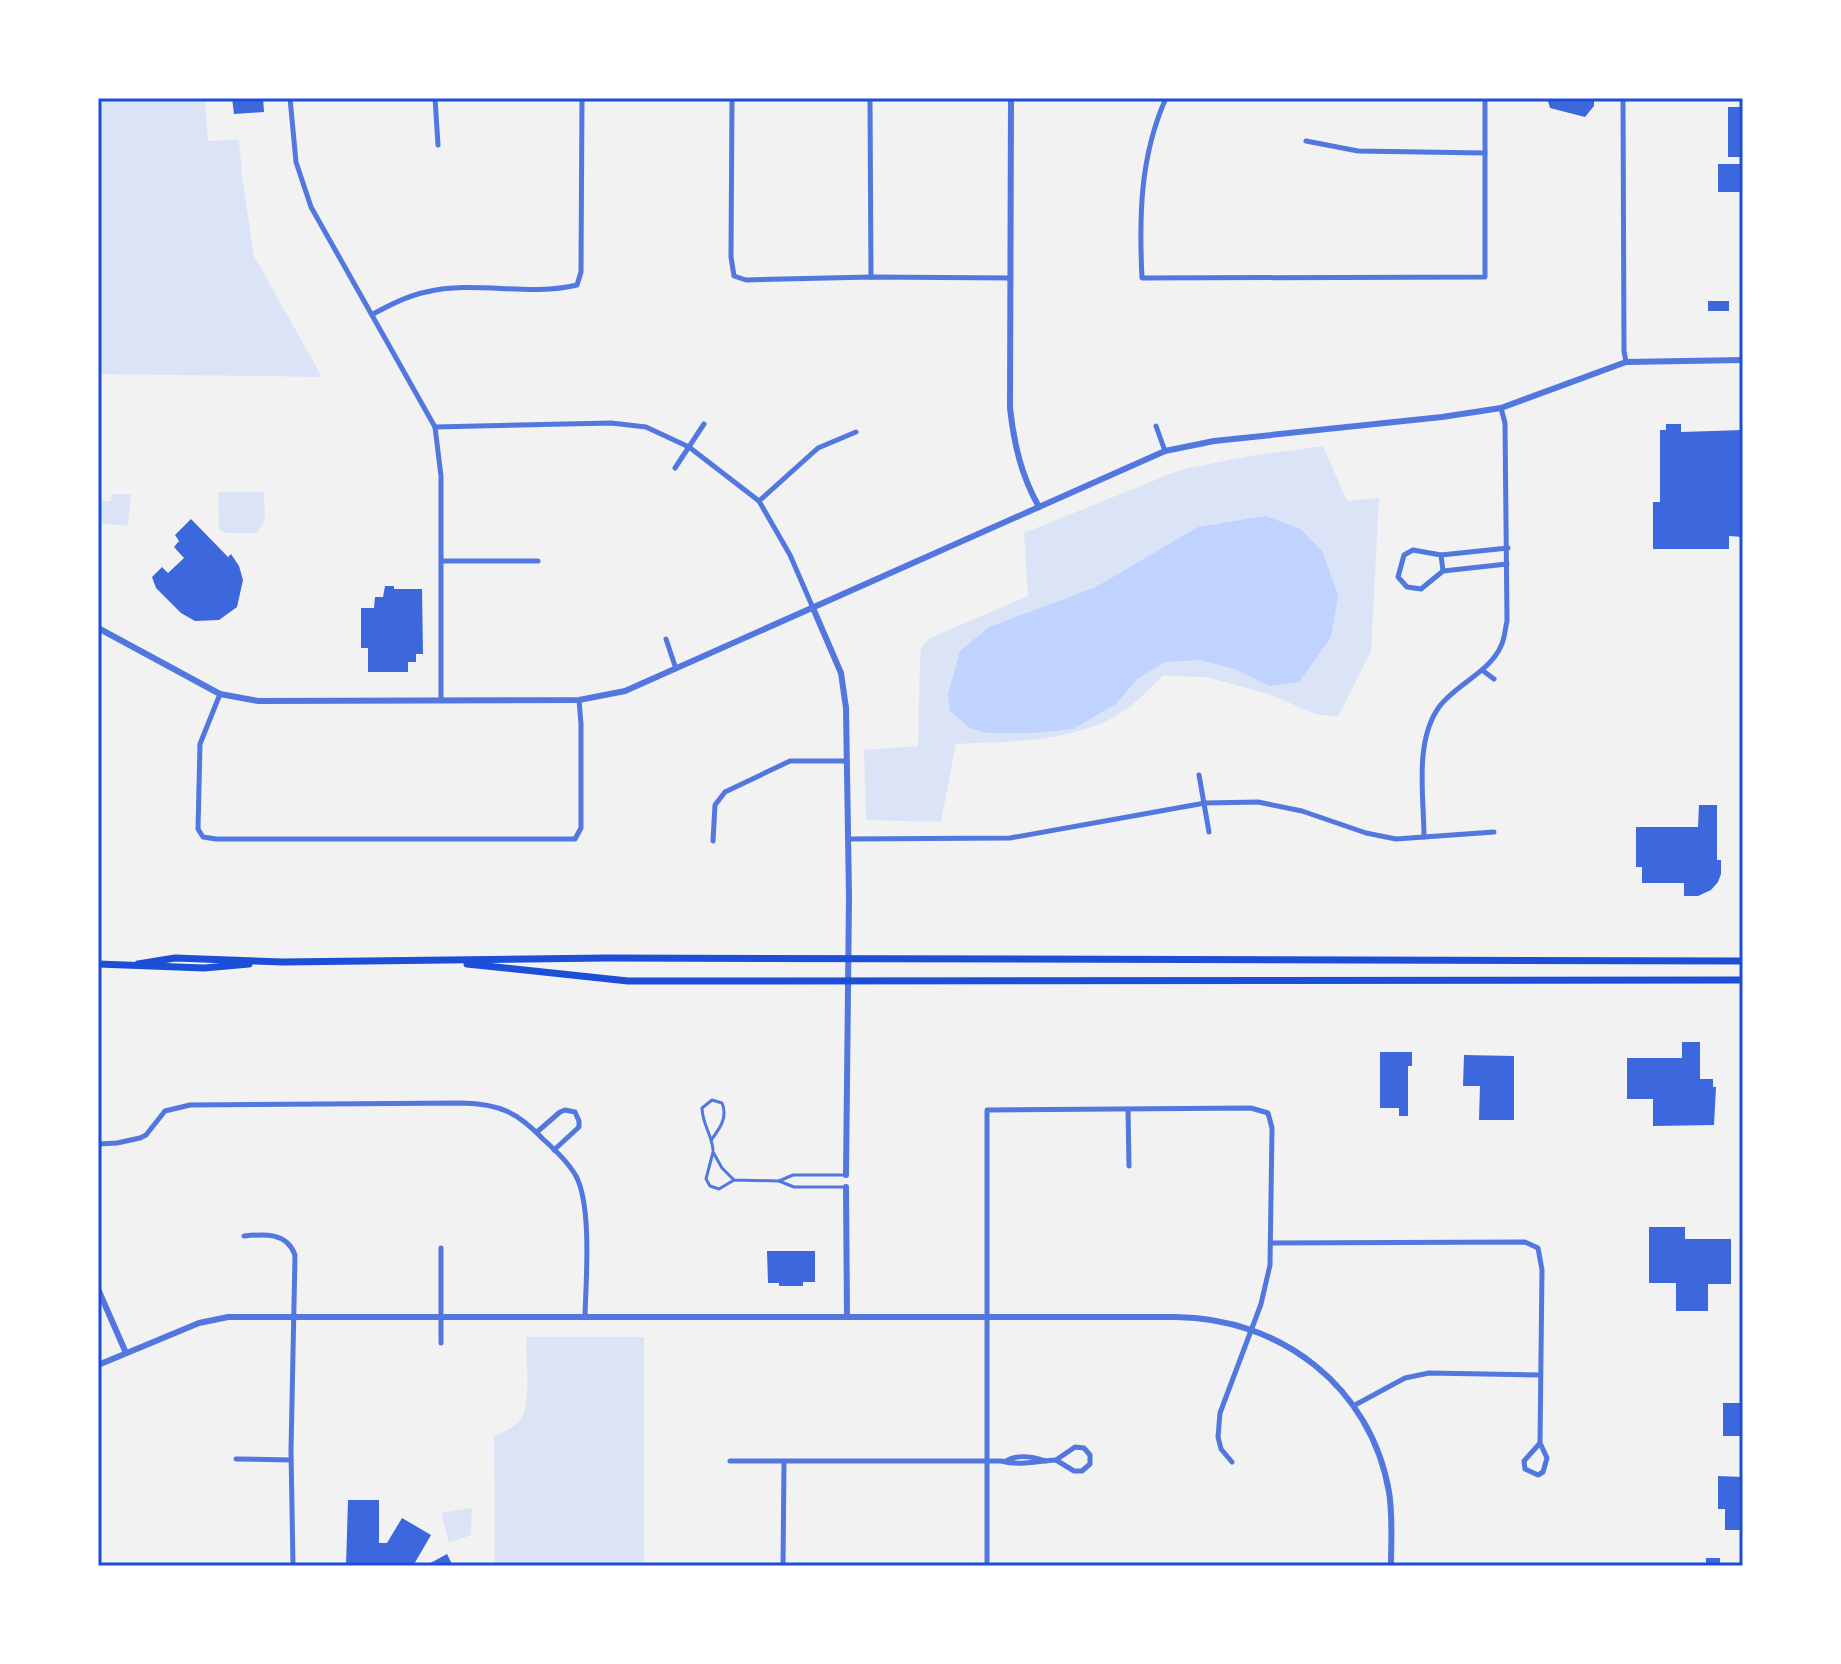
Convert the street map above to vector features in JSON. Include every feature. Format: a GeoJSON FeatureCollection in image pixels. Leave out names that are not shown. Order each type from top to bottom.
{"type":"FeatureCollection","features":[{"type":"Feature","properties":{"kind":"main road"},"geometry":{"type":"LineString","coordinates":[[98,964],[204,968],[283,962],[594,958],[1743,961]]}},
{"type":"Feature","properties":{"kind":"main road"},"geometry":{"type":"LineString","coordinates":[[437,961],[628,981],[1743,980]]}},
{"type":"Feature","properties":{"kind":"street"},"geometry":{"type":"LineString","coordinates":[[290,98],[296,162],[311,207],[435,427],[441,476],[441,700]]}},
{"type":"Feature","properties":{"kind":"street"},"geometry":{"type":"LineString","coordinates":[[435,98],[438,145]]}},
{"type":"Feature","properties":{"kind":"street"},"geometry":{"type":"LineString","coordinates":[[373,314],[427,291],[559,289],[577,285],[581,272],[582,98]]}},
{"type":"Feature","properties":{"kind":"street"},"geometry":{"type":"LineString","coordinates":[[732,98],[731,257],[734,276],[746,280],[1010,278]]}},
{"type":"Feature","properties":{"kind":"street"},"geometry":{"type":"LineString","coordinates":[[870,98],[871,277]]}},
{"type":"Feature","properties":{"kind":"street"},"geometry":{"type":"LineString","coordinates":[[1011,98],[1010,408],[1015,449],[1039,507]]}},
{"type":"Feature","properties":{"kind":"street"},"geometry":{"type":"LineString","coordinates":[[1166,98],[1149,141],[1144,172],[1140,244],[1142,278],[1485,277],[1485,98]]}},
{"type":"Feature","properties":{"kind":"street"},"geometry":{"type":"LineString","coordinates":[[1623,98],[1626,362]]}},
{"type":"Feature","properties":{"kind":"street"},"geometry":{"type":"LineString","coordinates":[[1306,141],[1358,151],[1485,153]]}},
{"type":"Feature","properties":{"kind":"street"},"geometry":{"type":"LineString","coordinates":[[98,628],[220,694],[258,701],[579,700],[625,691],[675,666],[1165,451],[1214,441],[1501,408],[1626,362],[1743,360]]}},
{"type":"Feature","properties":{"kind":"street"},"geometry":{"type":"LineString","coordinates":[[1424,837],[1423,761],[1427,735],[1438,709],[1482,670],[1501,646],[1507,621],[1505,420],[1501,408]]}},
{"type":"Feature","properties":{"kind":"street"},"geometry":{"type":"LineString","coordinates":[[435,427],[611,423],[646,427],[689,447],[759,501],[790,555],[841,673],[846,708],[849,980],[847,1317]]}},
{"type":"Feature","properties":{"kind":"street"},"geometry":{"type":"LineString","coordinates":[[675,468],[704,424]]}},
{"type":"Feature","properties":{"kind":"street"},"geometry":{"type":"LineString","coordinates":[[1156,426],[1165,451]]}},
{"type":"Feature","properties":{"kind":"street"},"geometry":{"type":"LineString","coordinates":[[759,501],[818,448],[856,432]]}},
{"type":"Feature","properties":{"kind":"street"},"geometry":{"type":"LineString","coordinates":[[1507,564],[1443,571],[1421,589],[1407,587],[1398,577],[1404,555],[1413,550],[1441,555],[1508,548]]}},
{"type":"Feature","properties":{"kind":"street"},"geometry":{"type":"LineString","coordinates":[[1473,551],[1476,566]]}},
{"type":"Feature","properties":{"kind":"street"},"geometry":{"type":"LineString","coordinates":[[1441,555],[1443,571]]}},
{"type":"Feature","properties":{"kind":"street"},"geometry":{"type":"LineString","coordinates":[[442,561],[538,561]]}},
{"type":"Feature","properties":{"kind":"street"},"geometry":{"type":"LineString","coordinates":[[666,639],[675,666]]}},
{"type":"Feature","properties":{"kind":"street"},"geometry":{"type":"LineString","coordinates":[[1482,670],[1494,679]]}},
{"type":"Feature","properties":{"kind":"street"},"geometry":{"type":"LineString","coordinates":[[220,694],[200,744],[198,829],[203,837],[216,839],[575,839],[581,828],[579,700]]}},
{"type":"Feature","properties":{"kind":"street"},"geometry":{"type":"LineString","coordinates":[[713,841],[715,805],[725,792],[790,761],[846,761]]}},
{"type":"Feature","properties":{"kind":"street"},"geometry":{"type":"LineString","coordinates":[[1199,775],[1209,832]]}},
{"type":"Feature","properties":{"kind":"street"},"geometry":{"type":"LineString","coordinates":[[848,839],[1010,838],[1205,803],[1258,802],[1280,805],[1366,833],[1396,839],[1494,832]]}},
{"type":"Feature","properties":{"kind":"street"},"geometry":{"type":"LineString","coordinates":[[98,1144],[140,1138],[165,1111],[190,1105],[462,1103],[501,1107],[537,1132],[576,1176],[584,1200],[585,1316]]}},
{"type":"Feature","properties":{"kind":"street"},"geometry":{"type":"LineString","coordinates":[[987,1566],[987,1110],[1251,1108],[1268,1113],[1272,1128],[1271,1243],[1266,1285],[1220,1413],[1218,1437],[1221,1449],[1232,1462]]}},
{"type":"Feature","properties":{"kind":"street"},"geometry":{"type":"LineString","coordinates":[[1128,1110],[1129,1166]]}},
{"type":"Feature","properties":{"kind":"street"},"geometry":{"type":"LineString","coordinates":[[537,1132],[560,1112],[575,1112],[579,1127],[554,1150]]}},
{"type":"Feature","properties":{"kind":"street"},"geometry":{"type":"LineString","coordinates":[[244,1236],[275,1235],[285,1239],[293,1249],[296,1266],[291,1460],[293,1566]]}},
{"type":"Feature","properties":{"kind":"street"},"geometry":{"type":"LineString","coordinates":[[1271,1243],[1525,1242],[1538,1248],[1542,1270],[1540,1443],[1547,1458],[1543,1472],[1538,1475],[1525,1469],[1524,1461],[1540,1443]]}},
{"type":"Feature","properties":{"kind":"street"},"geometry":{"type":"LineString","coordinates":[[441,1248],[441,1343]]}},
{"type":"Feature","properties":{"kind":"street"},"geometry":{"type":"LineString","coordinates":[[98,1289],[126,1353]]}},
{"type":"Feature","properties":{"kind":"street"},"geometry":{"type":"LineString","coordinates":[[98,1365],[212,1320],[294,1316],[1187,1317],[1222,1321],[1251,1329],[1285,1344],[1307,1358],[1355,1405],[1376,1449],[1389,1492],[1391,1566]]}},
{"type":"Feature","properties":{"kind":"street"},"geometry":{"type":"LineString","coordinates":[[1355,1405],[1405,1378],[1429,1373],[1540,1375]]}},
{"type":"Feature","properties":{"kind":"street"},"geometry":{"type":"LineString","coordinates":[[730,1461],[1005,1461],[1036,1457],[1046,1461],[1056,1460],[1078,1471],[1087,1468],[1091,1459],[1088,1451],[1079,1447],[1056,1460]]}},
{"type":"Feature","properties":{"kind":"street"},"geometry":{"type":"LineString","coordinates":[[236,1459],[291,1460]]}},
{"type":"Feature","properties":{"kind":"street"},"geometry":{"type":"LineString","coordinates":[[783,1566],[784,1462]]}},
{"type":"Feature","properties":{"kind":"lane"},"geometry":{"type":"LineString","coordinates":[[712,1139],[721,1126],[724,1109],[722,1103],[712,1100],[702,1108],[702,1117],[712,1139],[713,1152],[706,1179],[710,1186],[719,1189],[734,1180],[779,1181],[794,1187],[846,1187]]}},
{"type":"Feature","properties":{"kind":"lane"},"geometry":{"type":"LineString","coordinates":[[713,1152],[734,1180]]}},
{"type":"Feature","properties":{"kind":"lane"},"geometry":{"type":"LineString","coordinates":[[779,1181],[793,1175],[846,1175]]}},
{"type":"Feature","properties":{"kind":"shaded area"},"geometry":{"type":"Polygon","coordinates":[[[98,98],[205,98],[208,141],[239,140],[254,256],[322,377],[98,374],[98,98]]]}},
{"type":"Feature","properties":{"kind":"shaded area"},"geometry":{"type":"Polygon","coordinates":[[[1323,446],[1347,501],[1379,498],[1371,651],[1338,717],[1315,714],[1269,694],[1206,677],[1163,676],[1127,709],[1083,730],[1041,739],[956,744],[941,822],[866,820],[864,750],[918,746],[921,648],[930,638],[1028,596],[1024,533],[1180,470],[1323,446]]]}},
{"type":"Feature","properties":{"kind":"shaded area"},"geometry":{"type":"Polygon","coordinates":[[[218,492],[264,492],[265,520],[257,533],[226,533],[219,529],[218,492]]]}},
{"type":"Feature","properties":{"kind":"shaded area"},"geometry":{"type":"Polygon","coordinates":[[[112,494],[131,494],[128,526],[98,523],[99,501],[111,501],[112,494]]]}},
{"type":"Feature","properties":{"kind":"shaded area"},"geometry":{"type":"Polygon","coordinates":[[[526,1337],[644,1337],[644,1566],[495,1566],[494,1436],[515,1425],[524,1412],[527,1391],[526,1337]]]}},
{"type":"Feature","properties":{"kind":"shaded area"},"geometry":{"type":"Polygon","coordinates":[[[472,1508],[471,1535],[449,1543],[441,1513],[472,1508]]]}},
{"type":"Feature","properties":{"kind":"water"},"geometry":{"type":"Polygon","coordinates":[[[1266,516],[1301,529],[1322,551],[1338,595],[1331,637],[1299,682],[1269,686],[1237,670],[1201,660],[1165,662],[1137,679],[1116,704],[1073,729],[988,733],[970,728],[950,711],[948,694],[960,651],[989,627],[1096,587],[1198,527],[1266,516]]]}},
{"type":"Feature","properties":{"kind":"building"},"geometry":{"type":"Polygon","coordinates":[[[232,98],[263,98],[264,112],[234,114],[232,98]]]}},
{"type":"Feature","properties":{"kind":"building"},"geometry":{"type":"Polygon","coordinates":[[[1547,98],[1594,98],[1594,106],[1585,117],[1550,108],[1547,98]]]}},
{"type":"Feature","properties":{"kind":"building"},"geometry":{"type":"Polygon","coordinates":[[[1728,107],[1743,107],[1743,157],[1728,157],[1728,107]]]}},
{"type":"Feature","properties":{"kind":"building"},"geometry":{"type":"Polygon","coordinates":[[[1718,164],[1743,164],[1743,192],[1718,192],[1718,164]]]}},
{"type":"Feature","properties":{"kind":"building"},"geometry":{"type":"Polygon","coordinates":[[[1708,301],[1729,301],[1729,311],[1708,311],[1708,301]]]}},
{"type":"Feature","properties":{"kind":"building"},"geometry":{"type":"Polygon","coordinates":[[[1666,424],[1681,424],[1681,432],[1743,430],[1743,537],[1729,536],[1729,549],[1653,549],[1653,502],[1660,502],[1660,430],[1666,430],[1666,424]]]}},
{"type":"Feature","properties":{"kind":"building"},"geometry":{"type":"Polygon","coordinates":[[[191,519],[228,557],[231,554],[243,580],[237,607],[219,620],[195,621],[181,613],[156,588],[152,577],[162,567],[168,573],[184,558],[174,547],[179,541],[175,535],[191,519]]]}},
{"type":"Feature","properties":{"kind":"building"},"geometry":{"type":"Polygon","coordinates":[[[385,586],[422,589],[423,654],[416,654],[416,662],[408,662],[408,672],[368,672],[368,648],[361,648],[361,608],[374,608],[375,597],[383,597],[385,586]]]}},
{"type":"Feature","properties":{"kind":"building"},"geometry":{"type":"Polygon","coordinates":[[[1699,805],[1717,805],[1717,860],[1721,860],[1718,882],[1711,890],[1698,896],[1684,896],[1684,883],[1642,883],[1642,867],[1636,867],[1636,827],[1698,827],[1699,805]]]}},
{"type":"Feature","properties":{"kind":"building"},"geometry":{"type":"Polygon","coordinates":[[[1682,1042],[1700,1042],[1700,1079],[1713,1079],[1713,1087],[1716,1087],[1714,1125],[1653,1126],[1653,1099],[1627,1099],[1627,1058],[1682,1058],[1682,1042]]]}},
{"type":"Feature","properties":{"kind":"building"},"geometry":{"type":"Polygon","coordinates":[[[1380,1052],[1412,1052],[1412,1066],[1408,1066],[1408,1116],[1399,1116],[1399,1108],[1380,1108],[1380,1052]]]}},
{"type":"Feature","properties":{"kind":"building"},"geometry":{"type":"Polygon","coordinates":[[[1464,1055],[1514,1056],[1514,1120],[1479,1120],[1480,1086],[1463,1086],[1464,1055]]]}},
{"type":"Feature","properties":{"kind":"building"},"geometry":{"type":"Polygon","coordinates":[[[1649,1227],[1685,1227],[1685,1239],[1731,1239],[1731,1284],[1708,1284],[1708,1311],[1676,1311],[1676,1283],[1649,1283],[1649,1227]]]}},
{"type":"Feature","properties":{"kind":"building"},"geometry":{"type":"Polygon","coordinates":[[[767,1251],[815,1251],[815,1282],[803,1282],[803,1286],[768,1283],[767,1251]]]}},
{"type":"Feature","properties":{"kind":"building"},"geometry":{"type":"Polygon","coordinates":[[[1723,1403],[1743,1403],[1743,1436],[1723,1436],[1723,1403]]]}},
{"type":"Feature","properties":{"kind":"building"},"geometry":{"type":"Polygon","coordinates":[[[1718,1476],[1743,1477],[1743,1530],[1725,1530],[1725,1509],[1718,1509],[1718,1476]]]}},
{"type":"Feature","properties":{"kind":"building"},"geometry":{"type":"Polygon","coordinates":[[[348,1500],[379,1500],[379,1543],[387,1543],[402,1518],[431,1535],[413,1566],[346,1566],[348,1500]]]}},
{"type":"Feature","properties":{"kind":"building"},"geometry":{"type":"Polygon","coordinates":[[[447,1554],[453,1566],[425,1566],[447,1554]]]}},
{"type":"Feature","properties":{"kind":"building"},"geometry":{"type":"Polygon","coordinates":[[[1706,1558],[1720,1558],[1720,1566],[1706,1566],[1706,1558]]]}}]}
